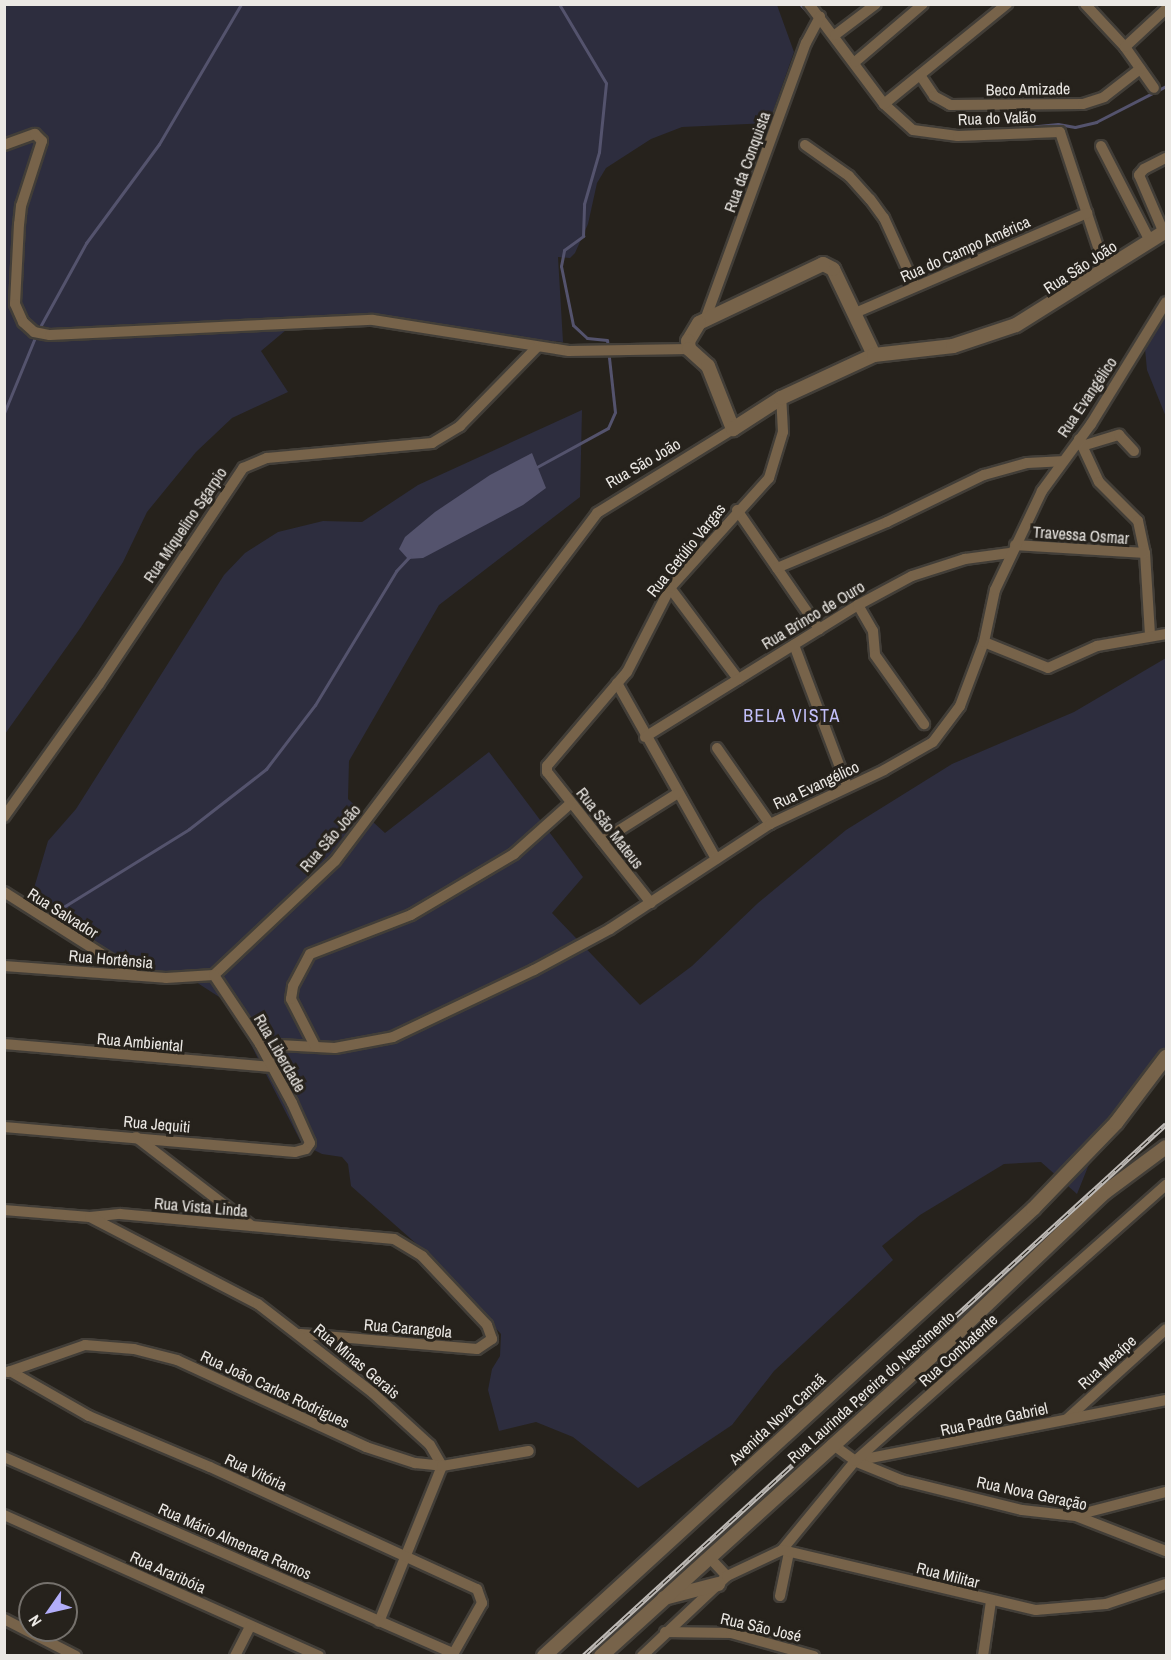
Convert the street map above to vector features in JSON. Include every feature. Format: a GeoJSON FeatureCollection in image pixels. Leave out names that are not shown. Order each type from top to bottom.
{"type":"FeatureCollection","features":[{"type":"Feature","properties":{"kind":"street","name":"Rua do Valão"},"geometry":{"type":"LineString","coordinates":[[809,4],[835,35],[884,104],[913,130],[930,134],[1060,132],[1106,271]]}},
{"type":"Feature","properties":{"kind":"street"},"geometry":{"type":"LineString","coordinates":[[835,35],[876,4]]}},
{"type":"Feature","properties":{"kind":"street"},"geometry":{"type":"LineString","coordinates":[[855,62],[923,4]]}},
{"type":"Feature","properties":{"kind":"street"},"geometry":{"type":"LineString","coordinates":[[884,104],[1007,4]]}},
{"type":"Feature","properties":{"kind":"street"},"geometry":{"type":"LineString","coordinates":[[1085,4],[1125,47],[1155,87]]}},
{"type":"Feature","properties":{"kind":"street"},"geometry":{"type":"LineString","coordinates":[[1125,47],[1167,9]]}},
{"type":"Feature","properties":{"kind":"street","name":"Rua da Conquista"},"geometry":{"type":"LineString","coordinates":[[705,320],[806,43],[820,17]]}},
{"type":"Feature","properties":{"kind":"street","name":"Beco Amizade"},"geometry":{"type":"LineString","coordinates":[[920,75],[934,96],[950,105],[1083,104],[1104,97],[1140,69]]}},
{"type":"Feature","properties":{"kind":"street"},"geometry":{"type":"LineString","coordinates":[[4,146],[35,134],[42,141],[21,206],[15,304],[23,322],[34,332],[50,335],[373,320],[537,347],[579,351],[689,349],[708,366],[733,429]]}},
{"type":"Feature","properties":{"kind":"street"},"geometry":{"type":"LineString","coordinates":[[805,145],[849,176],[870,199],[884,218],[915,286]]}},
{"type":"Feature","properties":{"kind":"street"},"geometry":{"type":"LineString","coordinates":[[1101,146],[1150,241]]}},
{"type":"Feature","properties":{"kind":"street"},"geometry":{"type":"LineString","coordinates":[[1165,232],[1140,176],[1144,169],[1167,158]]}},
{"type":"Feature","properties":{"kind":"street","name":"Rua do Campo América"},"geometry":{"type":"LineString","coordinates":[[855,313],[1087,213]]}},
{"type":"Feature","properties":{"kind":"street","name":"Rua São João"},"geometry":{"type":"LineString","coordinates":[[214,975],[335,861],[597,513],[781,398],[874,355],[953,346],[985,337],[1042,311],[1165,232]]}},
{"type":"Feature","properties":{"kind":"street"},"geometry":{"type":"LineString","coordinates":[[689,349],[689,334],[705,320],[823,264],[833,269],[874,355]]}},
{"type":"Feature","properties":{"kind":"street","name":"Rua Evangélico"},"geometry":{"type":"LineString","coordinates":[[260,1044],[354,1046],[393,1037],[534,970],[651,903],[770,824],[933,742],[960,706],[984,642],[994,590],[1012,549],[1061,460],[1081,442],[1167,302]]}},
{"type":"Feature","properties":{"kind":"street","name":"Rua Miquelino Sgarpio"},"geometry":{"type":"LineString","coordinates":[[4,817],[99,684],[243,468],[267,458],[432,443],[460,426],[537,347]]}},
{"type":"Feature","properties":{"kind":"street","name":"Rua Getúlio Vargas"},"geometry":{"type":"LineString","coordinates":[[546,772],[549,762],[618,683],[633,661],[670,588],[774,470],[783,432],[781,398]]}},
{"type":"Feature","properties":{"kind":"street"},"geometry":{"type":"LineString","coordinates":[[1134,451],[1119,435],[1081,442],[1099,482],[1138,521],[1144,553],[1150,635]]}},
{"type":"Feature","properties":{"kind":"street"},"geometry":{"type":"LineString","coordinates":[[777,568],[887,522],[984,475],[1028,463],[1061,460]]}},
{"type":"Feature","properties":{"kind":"street"},"geometry":{"type":"LineString","coordinates":[[737,510],[819,630]]}},
{"type":"Feature","properties":{"kind":"street","name":"Travessa Osmar"},"geometry":{"type":"LineString","coordinates":[[1012,549],[1144,553]]}},
{"type":"Feature","properties":{"kind":"street","name":"Rua Brinco de Ouro"},"geometry":{"type":"LineString","coordinates":[[645,738],[858,605],[912,576],[944,564],[1012,549]]}},
{"type":"Feature","properties":{"kind":"street"},"geometry":{"type":"LineString","coordinates":[[670,588],[738,679]]}},
{"type":"Feature","properties":{"kind":"street"},"geometry":{"type":"LineString","coordinates":[[858,605],[873,631],[875,654],[924,724]]}},
{"type":"Feature","properties":{"kind":"street"},"geometry":{"type":"LineString","coordinates":[[984,642],[1048,668],[1097,646],[1150,635],[1167,634]]}},
{"type":"Feature","properties":{"kind":"street"},"geometry":{"type":"LineString","coordinates":[[794,645],[847,786]]}},
{"type":"Feature","properties":{"kind":"street"},"geometry":{"type":"LineString","coordinates":[[618,683],[645,738],[716,859]]}},
{"type":"Feature","properties":{"kind":"street"},"geometry":{"type":"LineString","coordinates":[[717,748],[770,824]]}},
{"type":"Feature","properties":{"kind":"street","name":"Rua São Mateus"},"geometry":{"type":"LineString","coordinates":[[546,772],[651,903]]}},
{"type":"Feature","properties":{"kind":"street"},"geometry":{"type":"LineString","coordinates":[[602,841],[678,793]]}},
{"type":"Feature","properties":{"kind":"street"},"geometry":{"type":"LineString","coordinates":[[315,1046],[291,999],[310,954],[411,915],[514,854],[571,803]]}},
{"type":"Feature","properties":{"kind":"street","name":"Rua Salvador"},"geometry":{"type":"LineString","coordinates":[[4,892],[137,976]]}},
{"type":"Feature","properties":{"kind":"street","name":"Rua Hortênsia"},"geometry":{"type":"LineString","coordinates":[[4,966],[137,976],[214,975]]}},
{"type":"Feature","properties":{"kind":"street","name":"Rua Liberdade"},"geometry":{"type":"LineString","coordinates":[[214,975],[260,1044],[308,1137],[306,1149]]}},
{"type":"Feature","properties":{"kind":"street","name":"Rua Ambiental"},"geometry":{"type":"LineString","coordinates":[[4,1044],[272,1067]]}},
{"type":"Feature","properties":{"kind":"street","name":"Avenida Nova Canaã"},"geometry":{"type":"LineString","coordinates":[[544,1656],[1033,1209],[1116,1124],[1167,1057]]}},
{"type":"Feature","properties":{"kind":"street","name":"Rua Jequiti"},"geometry":{"type":"LineString","coordinates":[[4,1127],[295,1152],[306,1149]]}},
{"type":"Feature","properties":{"kind":"street"},"geometry":{"type":"LineString","coordinates":[[134,1137],[253,1226]]}},
{"type":"Feature","properties":{"kind":"street","name":"Rua Laurinda Pereira do Nascimento"},"geometry":{"type":"LineString","coordinates":[[601,1656],[1104,1193],[1167,1147]]}},
{"type":"Feature","properties":{"kind":"street","name":"Rua Combatente"},"geometry":{"type":"LineString","coordinates":[[785,1551],[855,1461],[1167,1185]]}},
{"type":"Feature","properties":{"kind":"street","name":"Rua Vista Linda"},"geometry":{"type":"LineString","coordinates":[[4,1210],[90,1217],[120,1214],[394,1239],[422,1256],[487,1326],[492,1339],[477,1349]]}},
{"type":"Feature","properties":{"kind":"street","name":"Rua Minas Gerais"},"geometry":{"type":"LineString","coordinates":[[90,1217],[258,1304],[301,1334],[425,1439],[442,1466]]}},
{"type":"Feature","properties":{"kind":"street","name":"Rua Meaípe"},"geometry":{"type":"LineString","coordinates":[[1068,1418],[1167,1329]]}},
{"type":"Feature","properties":{"kind":"street","name":"Rua Carangola"},"geometry":{"type":"LineString","coordinates":[[301,1334],[477,1349]]}},
{"type":"Feature","properties":{"kind":"street","name":"Rua João Carlos Rodrigues"},"geometry":{"type":"LineString","coordinates":[[7,1372],[85,1345],[134,1349],[177,1360],[366,1447],[415,1463],[442,1466],[529,1451]]}},
{"type":"Feature","properties":{"kind":"street","name":"Rua Vitória"},"geometry":{"type":"LineString","coordinates":[[7,1372],[89,1416],[477,1589],[482,1603],[453,1655]]}},
{"type":"Feature","properties":{"kind":"street","name":"Rua Padre Gabriel"},"geometry":{"type":"LineString","coordinates":[[855,1461],[1167,1400]]}},
{"type":"Feature","properties":{"kind":"street"},"geometry":{"type":"LineString","coordinates":[[832,1444],[855,1461]]}},
{"type":"Feature","properties":{"kind":"street","name":"Rua Mário Almenara Ramos"},"geometry":{"type":"LineString","coordinates":[[4,1456],[453,1655]]}},
{"type":"Feature","properties":{"kind":"street","name":"Rua Nova Geração"},"geometry":{"type":"LineString","coordinates":[[855,1461],[901,1480],[1022,1509],[1076,1515],[1167,1551]]}},
{"type":"Feature","properties":{"kind":"street"},"geometry":{"type":"LineString","coordinates":[[379,1622],[442,1466]]}},
{"type":"Feature","properties":{"kind":"street"},"geometry":{"type":"LineString","coordinates":[[1076,1515],[1167,1492]]}},
{"type":"Feature","properties":{"kind":"street","name":"Rua Araribóia"},"geometry":{"type":"LineString","coordinates":[[4,1515],[319,1656]]}},
{"type":"Feature","properties":{"kind":"street"},"geometry":{"type":"LineString","coordinates":[[664,1598],[723,1580],[785,1551]]}},
{"type":"Feature","properties":{"kind":"street"},"geometry":{"type":"LineString","coordinates":[[780,1596],[785,1551]]}},
{"type":"Feature","properties":{"kind":"street","name":"Rua Militar"},"geometry":{"type":"LineString","coordinates":[[785,1551],[1036,1610],[1072,1610],[1114,1602],[1167,1584]]}},
{"type":"Feature","properties":{"kind":"street"},"geometry":{"type":"LineString","coordinates":[[708,1557],[723,1580]]}},
{"type":"Feature","properties":{"kind":"street"},"geometry":{"type":"LineString","coordinates":[[642,1656],[723,1580]]}},
{"type":"Feature","properties":{"kind":"street"},"geometry":{"type":"LineString","coordinates":[[983,1656],[991,1601]]}},
{"type":"Feature","properties":{"kind":"street"},"geometry":{"type":"LineString","coordinates":[[4,1619],[76,1656]]}},
{"type":"Feature","properties":{"kind":"street"},"geometry":{"type":"LineString","coordinates":[[235,1656],[250,1626]]}},
{"type":"Feature","properties":{"kind":"street","name":"Rua São José"},"geometry":{"type":"LineString","coordinates":[[665,1632],[731,1633],[814,1656]]}},
{"type":"Feature","properties":{"kind":"shaded area"},"geometry":{"type":"Polygon","coordinates":[[[5,5],[777,5],[794,52],[769,123],[682,127],[651,139],[606,168],[597,183],[588,224],[575,253],[570,258],[558,257],[563,342],[309,318],[292,325],[261,351],[288,392],[232,418],[196,452],[147,512],[123,562],[81,627],[5,734],[5,5]]]}},
{"type":"Feature","properties":{"kind":"shaded area"},"geometry":{"type":"Polygon","coordinates":[[[1166,315],[1166,417],[1147,370],[1145,349],[1166,315]]]}},
{"type":"Feature","properties":{"kind":"shaded area"},"geometry":{"type":"Polygon","coordinates":[[[582,410],[580,497],[439,605],[349,761],[348,799],[385,833],[489,752],[583,877],[552,913],[640,1005],[692,966],[758,903],[846,830],[952,764],[1074,712],[1166,658],[1166,1050],[1102,1132],[1077,1194],[1041,1162],[1004,1164],[920,1215],[882,1246],[893,1260],[774,1371],[732,1425],[638,1488],[573,1437],[536,1422],[499,1431],[488,1390],[492,1369],[500,1356],[501,1334],[420,1247],[351,1186],[348,1164],[342,1157],[322,1154],[302,1144],[230,1004],[196,982],[136,972],[82,948],[43,919],[34,888],[48,841],[76,809],[224,575],[245,553],[278,532],[323,521],[362,522],[418,485],[582,410]]]}},
{"type":"Feature","properties":{"kind":"shaded area"},"geometry":{"type":"Polygon","coordinates":[[[532,453],[546,488],[523,505],[423,558],[408,559],[399,549],[405,537],[435,512],[490,475],[532,453]]]}},
{"type":"Feature","properties":{"kind":"waterway"},"geometry":{"type":"LineString","coordinates":[[41,325],[86,243],[159,144],[241,4]]}},
{"type":"Feature","properties":{"kind":"waterway"},"geometry":{"type":"LineString","coordinates":[[535,468],[608,428],[615,412],[607,340],[587,338],[573,325],[561,266],[564,250],[583,236],[584,204],[599,152],[606,83],[559,4]]}},
{"type":"Feature","properties":{"kind":"waterway"},"geometry":{"type":"LineString","coordinates":[[800,4],[816,21]]}},
{"type":"Feature","properties":{"kind":"waterway"},"geometry":{"type":"LineString","coordinates":[[1007,129],[1058,124],[1075,127],[1096,122],[1166,86]]}},
{"type":"Feature","properties":{"kind":"waterway"},"geometry":{"type":"LineString","coordinates":[[4,413],[36,335]]}},
{"type":"Feature","properties":{"kind":"waterway"},"geometry":{"type":"LineString","coordinates":[[52,914],[189,829],[266,769],[315,705],[396,571],[410,556]]}},
{"type":"Feature","properties":{"kind":"railway"},"geometry":{"type":"LineString","coordinates":[[583,1656],[1166,1124]]}},
{"type":"Feature","properties":{"kind":"district","name":"BELA VISTA"},"geometry":{"type":"Point","coordinates":[792,716]}}]}
